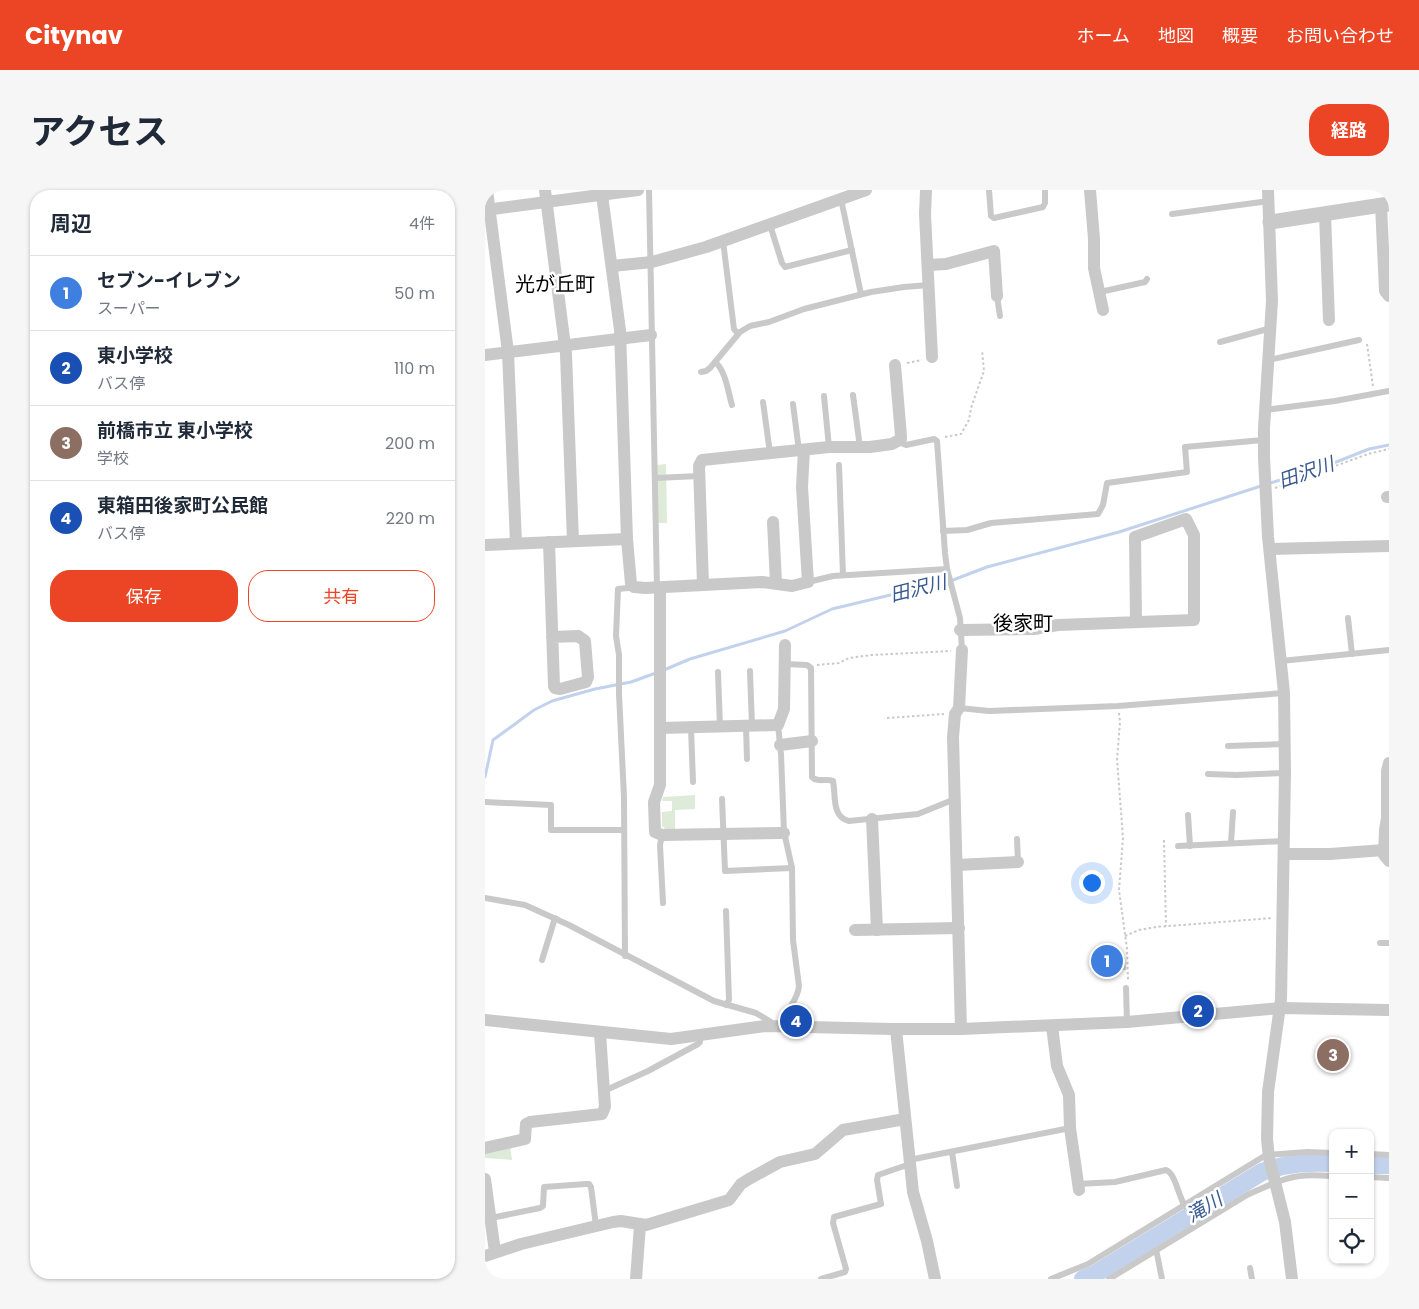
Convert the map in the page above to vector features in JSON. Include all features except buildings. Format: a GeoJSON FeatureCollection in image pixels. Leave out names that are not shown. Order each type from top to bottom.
{"type":"FeatureCollection","features":[{"type":"Feature","properties":{"kind":"street"},"geometry":{"type":"LineString","coordinates":[[487,190],[487,210],[508,352],[516,543]]}},
{"type":"Feature","properties":{"kind":"street"},"geometry":{"type":"LineString","coordinates":[[487,210],[546,196],[602,195],[638,190]]}},
{"type":"Feature","properties":{"kind":"street"},"geometry":{"type":"LineString","coordinates":[[612,266],[650,262],[723,241],[866,190]]}},
{"type":"Feature","properties":{"kind":"street"},"geometry":{"type":"LineString","coordinates":[[926,190],[925,207],[932,357]]}},
{"type":"Feature","properties":{"kind":"street"},"geometry":{"type":"LineString","coordinates":[[1090,190],[1094,268],[1103,310]]}},
{"type":"Feature","properties":{"kind":"street"},"geometry":{"type":"LineString","coordinates":[[602,195],[620,338],[627,539],[632,586],[638,588],[659,588],[762,582],[793,586],[808,582],[801,487],[802,450]]}},
{"type":"Feature","properties":{"kind":"street"},"geometry":{"type":"LineString","coordinates":[[1269,195],[1272,300],[1263,440],[1265,492],[1284,693],[1285,773],[1280,1008],[1267,1102],[1267,1139],[1269,1156],[1285,1222],[1292,1279]]}},
{"type":"Feature","properties":{"kind":"street"},"geometry":{"type":"LineString","coordinates":[[546,196],[565,346],[573,540]]}},
{"type":"Feature","properties":{"kind":"street"},"geometry":{"type":"LineString","coordinates":[[1270,222],[1385,204],[1385,291],[1389,296]]}},
{"type":"Feature","properties":{"kind":"street"},"geometry":{"type":"LineString","coordinates":[[1325,214],[1329,320]]}},
{"type":"Feature","properties":{"kind":"street"},"geometry":{"type":"LineString","coordinates":[[928,266],[945,264],[994,251],[997,296]]}},
{"type":"Feature","properties":{"kind":"street"},"geometry":{"type":"LineString","coordinates":[[485,355],[651,335]]}},
{"type":"Feature","properties":{"kind":"street"},"geometry":{"type":"LineString","coordinates":[[703,585],[700,462],[705,458],[898,442],[901,436],[895,365]]}},
{"type":"Feature","properties":{"kind":"street"},"geometry":{"type":"LineString","coordinates":[[961,630],[1035,629],[1058,625],[1194,620],[1194,535],[1187,519],[1135,537],[1136,622]]}},
{"type":"Feature","properties":{"kind":"street"},"geometry":{"type":"LineString","coordinates":[[773,522],[777,583]]}},
{"type":"Feature","properties":{"kind":"street"},"geometry":{"type":"LineString","coordinates":[[485,545],[627,539]]}},
{"type":"Feature","properties":{"kind":"street"},"geometry":{"type":"LineString","coordinates":[[549,542],[552,637],[555,688],[559,689],[586,682],[585,641],[578,636],[552,637]]}},
{"type":"Feature","properties":{"kind":"street"},"geometry":{"type":"LineString","coordinates":[[1270,550],[1389,546]]}},
{"type":"Feature","properties":{"kind":"street"},"geometry":{"type":"LineString","coordinates":[[659,588],[661,671],[660,785],[654,802],[654,829],[658,835],[784,833]]}},
{"type":"Feature","properties":{"kind":"street"},"geometry":{"type":"LineString","coordinates":[[661,728],[778,725],[784,709],[785,645]]}},
{"type":"Feature","properties":{"kind":"street"},"geometry":{"type":"LineString","coordinates":[[961,1029],[953,737],[962,650]]}},
{"type":"Feature","properties":{"kind":"street"},"geometry":{"type":"LineString","coordinates":[[780,745],[812,741]]}},
{"type":"Feature","properties":{"kind":"street"},"geometry":{"type":"LineString","coordinates":[[1284,848],[1330,854],[1387,856],[1385,830],[1387,818],[1387,771],[1389,763]]}},
{"type":"Feature","properties":{"kind":"street"},"geometry":{"type":"LineString","coordinates":[[872,819],[877,930]]}},
{"type":"Feature","properties":{"kind":"street"},"geometry":{"type":"LineString","coordinates":[[957,865],[1018,862]]}},
{"type":"Feature","properties":{"kind":"street"},"geometry":{"type":"LineString","coordinates":[[855,930],[959,928]]}},
{"type":"Feature","properties":{"kind":"street"},"geometry":{"type":"LineString","coordinates":[[485,1020],[665,1039],[777,1026],[961,1029],[1127,1022],[1280,1008],[1389,1010]]}},
{"type":"Feature","properties":{"kind":"street"},"geometry":{"type":"LineString","coordinates":[[1052,1026],[1057,1066],[1069,1095],[1070,1128],[1078,1187]]}},
{"type":"Feature","properties":{"kind":"street"},"geometry":{"type":"LineString","coordinates":[[896,1029],[913,1192],[927,1241],[935,1279]]}},
{"type":"Feature","properties":{"kind":"street"},"geometry":{"type":"LineString","coordinates":[[485,1148],[525,1139],[526,1124],[530,1122],[600,1115],[605,1110],[600,1033]]}},
{"type":"Feature","properties":{"kind":"street"},"geometry":{"type":"LineString","coordinates":[[485,1179],[490,1254],[521,1244],[621,1221],[640,1225],[657,1222],[729,1200],[741,1184],[749,1179],[780,1162],[815,1154],[843,1130],[905,1119]]}},
{"type":"Feature","properties":{"kind":"street"},"geometry":{"type":"LineString","coordinates":[[637,1279],[640,1225]]}},
{"type":"Feature","properties":{"kind":"lane"},"geometry":{"type":"LineString","coordinates":[[649,190],[651,335],[659,588]]}},
{"type":"Feature","properties":{"kind":"lane"},"geometry":{"type":"LineString","coordinates":[[989,190],[991,216],[994,218],[1043,207],[1045,203],[1045,190]]}},
{"type":"Feature","properties":{"kind":"lane"},"geometry":{"type":"LineString","coordinates":[[1172,214],[1269,195]]}},
{"type":"Feature","properties":{"kind":"lane"},"geometry":{"type":"LineString","coordinates":[[841,199],[861,294]]}},
{"type":"Feature","properties":{"kind":"lane"},"geometry":{"type":"LineString","coordinates":[[770,225],[781,263],[785,267],[852,250]]}},
{"type":"Feature","properties":{"kind":"lane"},"geometry":{"type":"LineString","coordinates":[[723,241],[734,329],[738,334]]}},
{"type":"Feature","properties":{"kind":"lane"},"geometry":{"type":"LineString","coordinates":[[1100,292],[1145,282],[1147,279]]}},
{"type":"Feature","properties":{"kind":"lane"},"geometry":{"type":"LineString","coordinates":[[701,372],[706,371],[738,334],[750,326],[861,294],[929,285]]}},
{"type":"Feature","properties":{"kind":"lane"},"geometry":{"type":"LineString","coordinates":[[997,296],[1001,316]]}},
{"type":"Feature","properties":{"kind":"lane"},"geometry":{"type":"LineString","coordinates":[[1219,342],[1271,329]]}},
{"type":"Feature","properties":{"kind":"lane"},"geometry":{"type":"LineString","coordinates":[[1269,360],[1359,340]]}},
{"type":"Feature","properties":{"kind":"lane"},"geometry":{"type":"LineString","coordinates":[[715,362],[719,365],[733,405]]}},
{"type":"Feature","properties":{"kind":"lane"},"geometry":{"type":"LineString","coordinates":[[1265,410],[1335,401],[1389,391]]}},
{"type":"Feature","properties":{"kind":"lane"},"geometry":{"type":"LineString","coordinates":[[853,395],[859,440],[858,446]]}},
{"type":"Feature","properties":{"kind":"lane"},"geometry":{"type":"LineString","coordinates":[[824,396],[829,447]]}},
{"type":"Feature","properties":{"kind":"lane"},"geometry":{"type":"LineString","coordinates":[[763,402],[770,453]]}},
{"type":"Feature","properties":{"kind":"lane"},"geometry":{"type":"LineString","coordinates":[[793,404],[802,450]]}},
{"type":"Feature","properties":{"kind":"lane"},"geometry":{"type":"LineString","coordinates":[[898,442],[905,445],[935,440],[947,569],[960,618],[962,650]]}},
{"type":"Feature","properties":{"kind":"lane"},"geometry":{"type":"LineString","coordinates":[[943,531],[967,530],[1001,522],[1098,514],[1103,505],[1107,483],[1187,472],[1185,447],[1263,440]]}},
{"type":"Feature","properties":{"kind":"lane"},"geometry":{"type":"LineString","coordinates":[[839,465],[843,576]]}},
{"type":"Feature","properties":{"kind":"lane"},"geometry":{"type":"LineString","coordinates":[[655,478],[699,476]]}},
{"type":"Feature","properties":{"kind":"lane"},"geometry":{"type":"LineString","coordinates":[[808,582],[843,576],[947,569]]}},
{"type":"Feature","properties":{"kind":"lane"},"geometry":{"type":"LineString","coordinates":[[625,956],[624,830],[619,655],[616,636],[617,592],[620,588],[632,586]]}},
{"type":"Feature","properties":{"kind":"lane"},"geometry":{"type":"LineString","coordinates":[[1348,618],[1352,654]]}},
{"type":"Feature","properties":{"kind":"lane"},"geometry":{"type":"LineString","coordinates":[[1281,661],[1389,650]]}},
{"type":"Feature","properties":{"kind":"lane"},"geometry":{"type":"LineString","coordinates":[[785,664],[807,665],[810,668],[812,777],[816,780],[833,781],[834,804],[843,819],[849,821],[918,814],[955,800]]}},
{"type":"Feature","properties":{"kind":"lane"},"geometry":{"type":"LineString","coordinates":[[747,759],[751,671]]}},
{"type":"Feature","properties":{"kind":"lane"},"geometry":{"type":"LineString","coordinates":[[718,672],[720,727]]}},
{"type":"Feature","properties":{"kind":"lane"},"geometry":{"type":"LineString","coordinates":[[957,711],[1118,706],[1284,693]]}},
{"type":"Feature","properties":{"kind":"lane"},"geometry":{"type":"LineString","coordinates":[[485,898],[525,905],[555,918],[693,991],[726,1006],[756,1013],[777,1026],[799,990],[793,940],[792,868],[784,833],[778,725]]}},
{"type":"Feature","properties":{"kind":"lane"},"geometry":{"type":"LineString","coordinates":[[691,728],[693,782]]}},
{"type":"Feature","properties":{"kind":"lane"},"geometry":{"type":"LineString","coordinates":[[1228,746],[1285,744]]}},
{"type":"Feature","properties":{"kind":"lane"},"geometry":{"type":"LineString","coordinates":[[1208,774],[1285,773]]}},
{"type":"Feature","properties":{"kind":"lane"},"geometry":{"type":"LineString","coordinates":[[722,799],[725,871],[792,868]]}},
{"type":"Feature","properties":{"kind":"lane"},"geometry":{"type":"LineString","coordinates":[[485,802],[551,805],[551,830],[624,830]]}},
{"type":"Feature","properties":{"kind":"lane"},"geometry":{"type":"LineString","coordinates":[[1231,844],[1233,812]]}},
{"type":"Feature","properties":{"kind":"lane"},"geometry":{"type":"LineString","coordinates":[[1188,815],[1190,846]]}},
{"type":"Feature","properties":{"kind":"lane"},"geometry":{"type":"LineString","coordinates":[[662,835],[660,845],[663,903]]}},
{"type":"Feature","properties":{"kind":"lane"},"geometry":{"type":"LineString","coordinates":[[1017,839],[1018,862]]}},
{"type":"Feature","properties":{"kind":"lane"},"geometry":{"type":"LineString","coordinates":[[1178,846],[1231,844],[1284,848]]}},
{"type":"Feature","properties":{"kind":"lane"},"geometry":{"type":"LineString","coordinates":[[726,911],[729,1000],[726,1006]]}},
{"type":"Feature","properties":{"kind":"lane"},"geometry":{"type":"LineString","coordinates":[[542,960],[555,918]]}},
{"type":"Feature","properties":{"kind":"lane"},"geometry":{"type":"LineString","coordinates":[[1380,944],[1389,943]]}},
{"type":"Feature","properties":{"kind":"lane"},"geometry":{"type":"LineString","coordinates":[[1126,988],[1127,1022]]}},
{"type":"Feature","properties":{"kind":"lane"},"geometry":{"type":"LineString","coordinates":[[604,1091],[672,1059],[698,1044],[700,1036]]}},
{"type":"Feature","properties":{"kind":"lane"},"geometry":{"type":"LineString","coordinates":[[821,1279],[845,1272],[846,1269],[833,1223],[834,1217],[881,1204],[877,1180],[878,1175],[909,1162],[1070,1128]]}},
{"type":"Feature","properties":{"kind":"lane"},"geometry":{"type":"LineString","coordinates":[[952,1152],[957,1186]]}},
{"type":"Feature","properties":{"kind":"lane"},"geometry":{"type":"LineString","coordinates":[[1051,1279],[1088,1264],[1185,1206],[1263,1156],[1307,1152],[1329,1153]]}},
{"type":"Feature","properties":{"kind":"lane"},"geometry":{"type":"LineString","coordinates":[[1374,1154],[1389,1155]]}},
{"type":"Feature","properties":{"kind":"lane"},"geometry":{"type":"LineString","coordinates":[[1078,1187],[1115,1182],[1166,1170],[1173,1175],[1179,1196],[1185,1206]]}},
{"type":"Feature","properties":{"kind":"lane"},"geometry":{"type":"LineString","coordinates":[[1109,1279],[1247,1195],[1275,1181],[1302,1175],[1329,1176]]}},
{"type":"Feature","properties":{"kind":"lane"},"geometry":{"type":"LineString","coordinates":[[1374,1177],[1389,1178]]}},
{"type":"Feature","properties":{"kind":"lane"},"geometry":{"type":"LineString","coordinates":[[489,1225],[543,1206],[543,1187],[589,1184],[596,1226]]}},
{"type":"Feature","properties":{"kind":"lane"},"geometry":{"type":"LineString","coordinates":[[1155,1251],[1161,1279]]}},
{"type":"Feature","properties":{"kind":"lane"},"geometry":{"type":"LineString","coordinates":[[1250,1268],[1252,1279]]}},
{"type":"Feature","properties":{"kind":"path"},"geometry":{"type":"LineString","coordinates":[[1359,340],[1366,341],[1368,346],[1375,394]]}},
{"type":"Feature","properties":{"kind":"path"},"geometry":{"type":"LineString","coordinates":[[935,440],[961,434],[964,431],[984,371],[982,350]]}},
{"type":"Feature","properties":{"kind":"path"},"geometry":{"type":"LineString","coordinates":[[895,365],[932,357]]}},
{"type":"Feature","properties":{"kind":"path"},"geometry":{"type":"LineString","coordinates":[[1265,492],[1368,454],[1389,449]]}},
{"type":"Feature","properties":{"kind":"path"},"geometry":{"type":"LineString","coordinates":[[810,668],[839,663],[849,658],[871,655],[962,650]]}},
{"type":"Feature","properties":{"kind":"path"},"geometry":{"type":"LineString","coordinates":[[1118,706],[1120,722],[1117,764],[1123,838],[1119,890],[1128,957],[1128,985],[1126,988]]}},
{"type":"Feature","properties":{"kind":"path"},"geometry":{"type":"LineString","coordinates":[[887,718],[957,711]]}},
{"type":"Feature","properties":{"kind":"path"},"geometry":{"type":"LineString","coordinates":[[1164,840],[1166,926]]}},
{"type":"Feature","properties":{"kind":"path"},"geometry":{"type":"LineString","coordinates":[[1125,936],[1147,928],[1283,917]]}},
{"type":"Feature","properties":{"kind":"green space"},"geometry":{"type":"Polygon","coordinates":[[[666,464],[667,523],[658,523],[657,465],[666,464]]]}},
{"type":"Feature","properties":{"kind":"green space"},"geometry":{"type":"Polygon","coordinates":[[[695,795],[695,809],[675,810],[675,829],[665,829],[662,826],[662,812],[672,811],[672,801],[662,801],[663,797],[695,795]]]}},
{"type":"Feature","properties":{"kind":"green space"},"geometry":{"type":"Polygon","coordinates":[[[510,1145],[512,1160],[485,1158],[485,1150],[510,1145]]]}},
{"type":"Feature","properties":{"kind":"waterway","name":"田沢川"},"geometry":{"type":"LineString","coordinates":[[1270,483],[1321,468],[1369,449],[1389,445]]}},
{"type":"Feature","properties":{"kind":"waterway","name":"田沢川"},"geometry":{"type":"LineString","coordinates":[[664,670],[690,659],[785,631],[832,609],[953,580],[987,567],[1119,532],[1261,486]]}},
{"type":"Feature","properties":{"kind":"waterway","name":"田沢川"},"geometry":{"type":"LineString","coordinates":[[485,777],[493,740],[534,710],[552,701],[595,689],[631,682],[656,673]]}},
{"type":"Feature","properties":{"kind":"waterway","name":"滝川"},"geometry":{"type":"LineString","coordinates":[[1083,1279],[1095,1274],[1262,1172],[1297,1164],[1329,1163]]}},
{"type":"Feature","properties":{"kind":"waterway","name":"滝川"},"geometry":{"type":"LineString","coordinates":[[1374,1165],[1389,1165]]}},
{"type":"Feature","properties":{"kind":"place","name":"セブン-イレブン"},"geometry":{"type":"Point","coordinates":[1107,961]}},
{"type":"Feature","properties":{"kind":"place","name":"東小学校"},"geometry":{"type":"Point","coordinates":[1198,1011]}},
{"type":"Feature","properties":{"kind":"place","name":"東箱田後家町公民館"},"geometry":{"type":"Point","coordinates":[796,1021]}},
{"type":"Feature","properties":{"kind":"place","name":"前橋市立 東小学校"},"geometry":{"type":"Point","coordinates":[1333,1055]}},
{"type":"Feature","properties":{"kind":"district","name":"光が丘町"},"geometry":{"type":"Point","coordinates":[555,284]}},
{"type":"Feature","properties":{"kind":"district","name":"後家町"},"geometry":{"type":"Point","coordinates":[1023,623]}}]}
